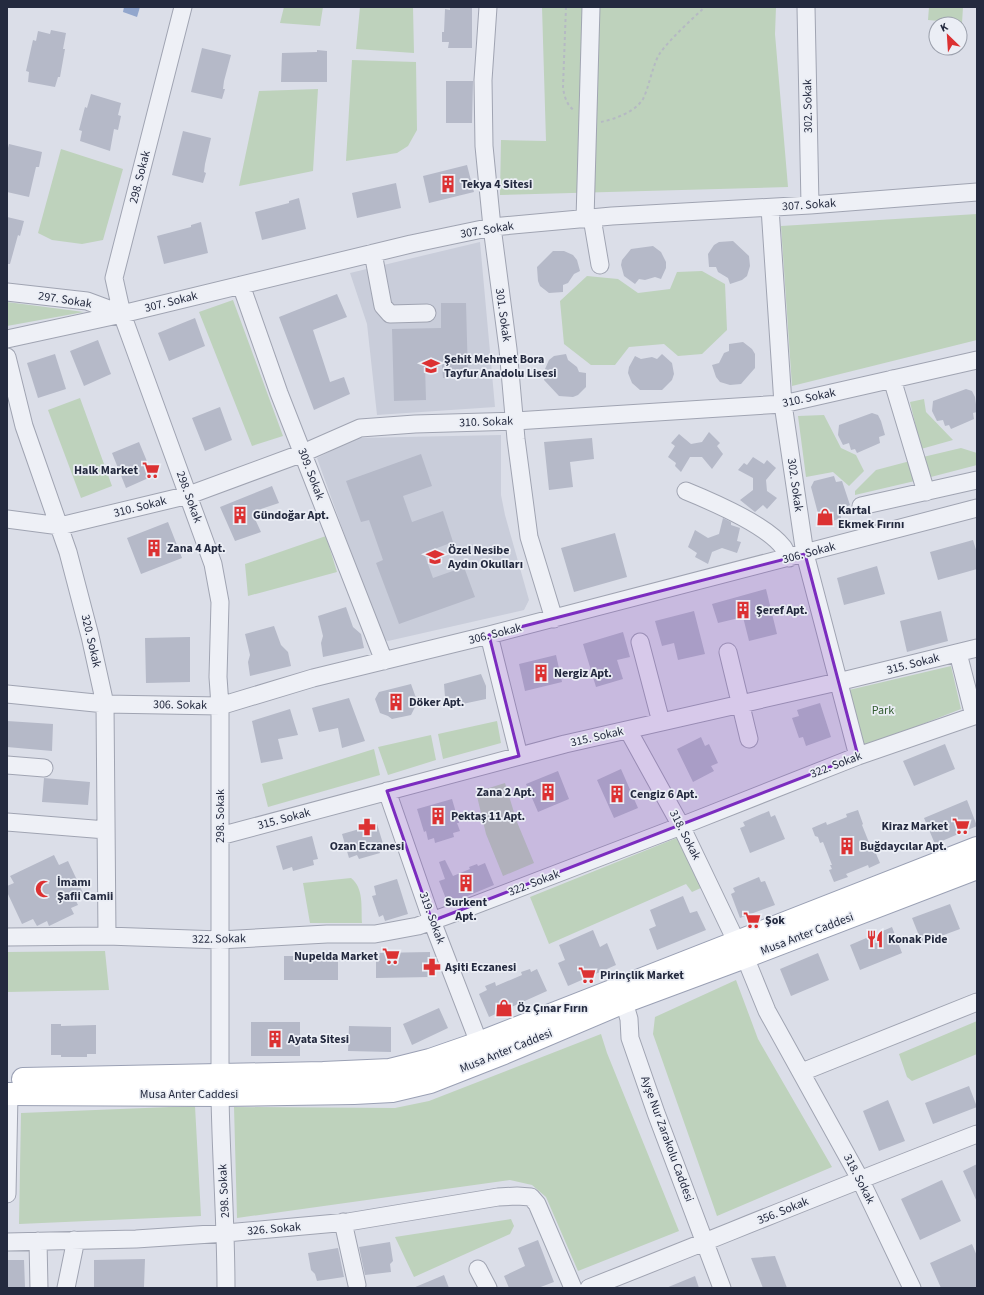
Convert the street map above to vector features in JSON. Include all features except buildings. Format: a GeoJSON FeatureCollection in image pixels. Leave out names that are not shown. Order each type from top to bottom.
{"type":"FeatureCollection","features":[{"type":"Feature","properties":{"kind":"main road","name":"Musa Anter Caddesi"},"geometry":{"type":"LineString","coordinates":[[741,950],[977,848]]}},
{"type":"Feature","properties":{"kind":"main road","name":"Musa Anter Caddesi"},"geometry":{"type":"LineString","coordinates":[[220,1085],[323,1073],[390,1070],[430,1060],[621,995],[741,950],[977,868]]}},
{"type":"Feature","properties":{"kind":"main road","name":"Musa Anter Caddesi"},"geometry":{"type":"LineString","coordinates":[[8,1089],[220,1085],[354,1093],[392,1091],[430,1082],[504,1053],[621,995]]}},
{"type":"Feature","properties":{"kind":"street","name":"298. Sokak"},"geometry":{"type":"LineString","coordinates":[[183,7],[114,278],[122,314],[213,564],[220,602],[218,677],[220,706],[220,1085],[221,1153],[226,1233],[226,1288]]}},
{"type":"Feature","properties":{"kind":"street","name":"301. Sokak"},"geometry":{"type":"LineString","coordinates":[[488,7],[483,80],[484,146],[492,227],[508,349],[514,421],[530,537],[554,619]]}},
{"type":"Feature","properties":{"kind":"street"},"geometry":{"type":"LineString","coordinates":[[591,7],[587,119],[588,218],[600,265]]}},
{"type":"Feature","properties":{"kind":"street","name":"302. Sokak"},"geometry":{"type":"LineString","coordinates":[[806,7],[810,205]]}},
{"type":"Feature","properties":{"kind":"street","name":"307. Sokak"},"geometry":{"type":"LineString","coordinates":[[7,339],[122,314],[373,253],[492,227],[588,218],[770,208],[977,192]]}},
{"type":"Feature","properties":{"kind":"street","name":"302. Sokak"},"geometry":{"type":"LineString","coordinates":[[770,208],[783,404],[797,556],[839,682],[858,756]]}},
{"type":"Feature","properties":{"kind":"street"},"geometry":{"type":"LineString","coordinates":[[373,253],[383,306],[390,314],[427,313]]}},
{"type":"Feature","properties":{"kind":"street","name":"309. Sokak"},"geometry":{"type":"LineString","coordinates":[[242,285],[279,392],[384,661]]}},
{"type":"Feature","properties":{"kind":"street","name":"297. Sokak"},"geometry":{"type":"LineString","coordinates":[[7,292],[87,301],[122,314]]}},
{"type":"Feature","properties":{"kind":"street","name":"320. Sokak"},"geometry":{"type":"LineString","coordinates":[[7,357],[24,426],[60,526],[90,636],[105,704],[107,936]]}},
{"type":"Feature","properties":{"kind":"street","name":"310. Sokak"},"geometry":{"type":"LineString","coordinates":[[7,519],[60,526],[188,495],[303,453],[360,428],[415,424],[514,421],[783,404],[977,360]]}},
{"type":"Feature","properties":{"kind":"street"},"geometry":{"type":"LineString","coordinates":[[892,379],[926,492]]}},
{"type":"Feature","properties":{"kind":"street"},"geometry":{"type":"LineString","coordinates":[[861,506],[977,480]]}},
{"type":"Feature","properties":{"kind":"street"},"geometry":{"type":"LineString","coordinates":[[686,491],[764,530],[782,546],[797,556]]}},
{"type":"Feature","properties":{"kind":"street","name":"306. Sokak"},"geometry":{"type":"LineString","coordinates":[[7,694],[105,704],[220,706],[313,678],[554,619],[977,508]]}},
{"type":"Feature","properties":{"kind":"street"},"geometry":{"type":"LineString","coordinates":[[489,635],[519,756]]}},
{"type":"Feature","properties":{"kind":"street"},"geometry":{"type":"LineString","coordinates":[[640,642],[661,722]]}},
{"type":"Feature","properties":{"kind":"street","name":"315. Sokak"},"geometry":{"type":"LineString","coordinates":[[220,836],[519,756],[839,682],[977,648]]}},
{"type":"Feature","properties":{"kind":"street"},"geometry":{"type":"LineString","coordinates":[[728,652],[748,739]]}},
{"type":"Feature","properties":{"kind":"street","name":"322. Sokak"},"geometry":{"type":"LineString","coordinates":[[7,937],[107,936],[220,940],[327,934],[375,934],[418,926],[681,826],[858,756],[976,721],[958,653]]}},
{"type":"Feature","properties":{"kind":"street","name":"318. Sokak"},"geometry":{"type":"LineString","coordinates":[[628,730],[681,826],[741,950],[767,1011],[860,1179],[912,1288]]}},
{"type":"Feature","properties":{"kind":"street"},"geometry":{"type":"LineString","coordinates":[[7,765],[44,768]]}},
{"type":"Feature","properties":{"kind":"street","name":"319. Sokak"},"geometry":{"type":"LineString","coordinates":[[387,791],[432,921],[479,1043]]}},
{"type":"Feature","properties":{"kind":"street"},"geometry":{"type":"LineString","coordinates":[[7,822],[106,830]]}},
{"type":"Feature","properties":{"kind":"street","name":"Ayşe Nur Zarakolu Caddesi"},"geometry":{"type":"LineString","coordinates":[[621,995],[629,1019],[630,1038],[656,1113],[706,1242],[722,1288]]}},
{"type":"Feature","properties":{"kind":"street"},"geometry":{"type":"LineString","coordinates":[[802,1072],[977,1002]]}},
{"type":"Feature","properties":{"kind":"street"},"geometry":{"type":"LineString","coordinates":[[7,1194],[8,1089]]}},
{"type":"Feature","properties":{"kind":"street","name":"356. Sokak"},"geometry":{"type":"LineString","coordinates":[[589,1288],[860,1179],[977,1134]]}},
{"type":"Feature","properties":{"kind":"street","name":"326. Sokak"},"geometry":{"type":"LineString","coordinates":[[7,1242],[136,1239],[226,1233],[343,1222],[498,1197],[517,1196],[531,1198],[537,1204],[573,1288]]}},
{"type":"Feature","properties":{"kind":"street"},"geometry":{"type":"LineString","coordinates":[[343,1222],[357,1285]]}},
{"type":"Feature","properties":{"kind":"street"},"geometry":{"type":"LineString","coordinates":[[66,1288],[74,1249],[74,1240]]}},
{"type":"Feature","properties":{"kind":"street"},"geometry":{"type":"LineString","coordinates":[[38,1241],[39,1288]]}},
{"type":"Feature","properties":{"kind":"street"},"geometry":{"type":"LineString","coordinates":[[478,1269],[488,1288]]}},
{"type":"Feature","properties":{"kind":"path"},"geometry":{"type":"LineString","coordinates":[[566,7],[563,87],[564,97],[571,108],[587,119],[598,122],[611,120],[637,106],[645,95],[660,54],[678,33],[705,7]]}},
{"type":"Feature","properties":{"kind":"highlighted area"},"geometry":{"type":"Polygon","coordinates":[[[805,554],[858,756],[432,921],[387,791],[519,756],[489,635],[805,554]]]}},
{"type":"Feature","properties":{"kind":"shaded area","name":"Şehit Mehmet Bora Tayfur Anadolu Lisesi"},"geometry":{"type":"Polygon","coordinates":[[[480,242],[495,407],[377,415],[367,324],[350,273],[480,242]]]}},
{"type":"Feature","properties":{"kind":"shaded area","name":"Özel Nesibe Aydın Okulları"},"geometry":{"type":"Polygon","coordinates":[[[501,435],[501,495],[505,515],[529,600],[524,610],[388,641],[382,639],[317,458],[356,438],[501,435]]]}},
{"type":"Feature","properties":{"kind":"green space"},"geometry":{"type":"Polygon","coordinates":[[[284,7],[323,7],[320,26],[280,23],[284,7]]]}},
{"type":"Feature","properties":{"kind":"green space"},"geometry":{"type":"Polygon","coordinates":[[[360,7],[413,7],[414,53],[356,49],[360,7]]]}},
{"type":"Feature","properties":{"kind":"green space"},"geometry":{"type":"Polygon","coordinates":[[[542,7],[776,7],[775,34],[788,187],[500,195],[501,140],[546,141],[542,7]]]}},
{"type":"Feature","properties":{"kind":"green space"},"geometry":{"type":"Polygon","coordinates":[[[929,7],[963,7],[962,16],[928,16],[929,7]]]}},
{"type":"Feature","properties":{"kind":"green space"},"geometry":{"type":"Polygon","coordinates":[[[352,60],[416,62],[417,130],[408,146],[397,153],[346,161],[352,60]]]}},
{"type":"Feature","properties":{"kind":"green space"},"geometry":{"type":"Polygon","coordinates":[[[318,89],[313,171],[239,186],[259,91],[318,89]]]}},
{"type":"Feature","properties":{"kind":"green space"},"geometry":{"type":"Polygon","coordinates":[[[61,149],[123,169],[103,240],[82,244],[52,240],[38,233],[61,149]]]}},
{"type":"Feature","properties":{"kind":"green space"},"geometry":{"type":"Polygon","coordinates":[[[977,214],[977,340],[792,386],[781,226],[977,214]]]}},
{"type":"Feature","properties":{"kind":"green space"},"geometry":{"type":"Polygon","coordinates":[[[702,271],[725,284],[727,330],[702,354],[678,356],[664,344],[629,347],[615,365],[591,365],[564,344],[560,301],[587,276],[618,279],[638,293],[670,289],[677,272],[702,271]]]}},
{"type":"Feature","properties":{"kind":"green space"},"geometry":{"type":"Polygon","coordinates":[[[233,300],[283,436],[252,446],[199,312],[233,300]]]}},
{"type":"Feature","properties":{"kind":"green space"},"geometry":{"type":"Polygon","coordinates":[[[7,302],[84,312],[7,326],[7,302]]]}},
{"type":"Feature","properties":{"kind":"green space"},"geometry":{"type":"Polygon","coordinates":[[[80,398],[112,486],[81,498],[48,410],[80,398]]]}},
{"type":"Feature","properties":{"kind":"green space"},"geometry":{"type":"Polygon","coordinates":[[[924,399],[926,412],[953,440],[921,449],[910,402],[924,399]]]}},
{"type":"Feature","properties":{"kind":"green space"},"geometry":{"type":"Polygon","coordinates":[[[824,415],[841,448],[856,455],[864,471],[849,486],[833,472],[806,477],[798,416],[824,415]]]}},
{"type":"Feature","properties":{"kind":"green space"},"geometry":{"type":"Polygon","coordinates":[[[961,448],[977,453],[977,465],[927,478],[923,457],[961,448]]]}},
{"type":"Feature","properties":{"kind":"green space"},"geometry":{"type":"Polygon","coordinates":[[[914,460],[919,480],[855,495],[855,491],[876,470],[914,460]]]}},
{"type":"Feature","properties":{"kind":"green space"},"geometry":{"type":"Polygon","coordinates":[[[326,536],[337,572],[248,596],[245,564],[326,536]]]}},
{"type":"Feature","properties":{"kind":"green space","name":"Park"},"geometry":{"type":"Polygon","coordinates":[[[951,666],[961,709],[864,747],[849,690],[951,666]]]}},
{"type":"Feature","properties":{"kind":"green space"},"geometry":{"type":"Polygon","coordinates":[[[497,721],[501,743],[443,759],[438,734],[497,721]]]}},
{"type":"Feature","properties":{"kind":"green space"},"geometry":{"type":"Polygon","coordinates":[[[431,735],[436,760],[388,775],[378,747],[431,735]]]}},
{"type":"Feature","properties":{"kind":"green space"},"geometry":{"type":"Polygon","coordinates":[[[374,749],[380,775],[268,807],[262,784],[374,749]]]}},
{"type":"Feature","properties":{"kind":"green space"},"geometry":{"type":"Polygon","coordinates":[[[505,783],[517,822],[534,863],[503,876],[486,834],[476,792],[505,783]]]}},
{"type":"Feature","properties":{"kind":"green space"},"geometry":{"type":"Polygon","coordinates":[[[679,837],[703,887],[692,892],[686,884],[549,944],[530,897],[679,837]]]}},
{"type":"Feature","properties":{"kind":"green space"},"geometry":{"type":"Polygon","coordinates":[[[351,878],[355,882],[360,892],[362,904],[362,923],[310,923],[303,883],[351,878]]]}},
{"type":"Feature","properties":{"kind":"green space"},"geometry":{"type":"Polygon","coordinates":[[[105,951],[109,990],[7,992],[7,952],[105,951]]]}},
{"type":"Feature","properties":{"kind":"green space"},"geometry":{"type":"Polygon","coordinates":[[[736,980],[758,1039],[832,1167],[717,1216],[653,1034],[655,1017],[736,980]]]}},
{"type":"Feature","properties":{"kind":"green space"},"geometry":{"type":"Polygon","coordinates":[[[977,1021],[977,1054],[912,1081],[907,1077],[899,1054],[977,1021]]]}},
{"type":"Feature","properties":{"kind":"green space"},"geometry":{"type":"Polygon","coordinates":[[[601,1034],[607,1053],[679,1231],[578,1271],[546,1197],[532,1185],[510,1180],[237,1218],[234,1107],[395,1108],[429,1101],[601,1034]]]}},
{"type":"Feature","properties":{"kind":"green space"},"geometry":{"type":"Polygon","coordinates":[[[195,1106],[201,1216],[19,1224],[21,1113],[195,1106]]]}},
{"type":"Feature","properties":{"kind":"green space"},"geometry":{"type":"Polygon","coordinates":[[[511,1219],[514,1226],[510,1234],[414,1277],[395,1237],[511,1219]]]}},
{"type":"Feature","properties":{"kind":"water"},"geometry":{"type":"Polygon","coordinates":[[[124,7],[140,7],[137,17],[123,12],[124,7]]]}},
{"type":"Feature","properties":{"kind":"place","name":"Tekya 4 Sitesi"},"geometry":{"type":"Point","coordinates":[448,184]}},
{"type":"Feature","properties":{"kind":"place","name":"Şehit Mehmet Bora Tayfur Anadolu Lisesi"},"geometry":{"type":"Point","coordinates":[431,366]}},
{"type":"Feature","properties":{"kind":"place","name":"Halk Market"},"geometry":{"type":"Point","coordinates":[151,470]}},
{"type":"Feature","properties":{"kind":"place","name":"Gündoğar Apt."},"geometry":{"type":"Point","coordinates":[240,515]}},
{"type":"Feature","properties":{"kind":"place","name":"Kartal Ekmek Fırını"},"geometry":{"type":"Point","coordinates":[825,517]}},
{"type":"Feature","properties":{"kind":"place","name":"Zana 4 Apt."},"geometry":{"type":"Point","coordinates":[154,548]}},
{"type":"Feature","properties":{"kind":"place","name":"Özel Nesibe Aydın Okulları"},"geometry":{"type":"Point","coordinates":[435,557]}},
{"type":"Feature","properties":{"kind":"place","name":"Şeref Apt."},"geometry":{"type":"Point","coordinates":[743,610]}},
{"type":"Feature","properties":{"kind":"place","name":"Nergiz Apt."},"geometry":{"type":"Point","coordinates":[541,673]}},
{"type":"Feature","properties":{"kind":"place","name":"Döker Apt."},"geometry":{"type":"Point","coordinates":[396,702]}},
{"type":"Feature","properties":{"kind":"place","name":"Zana 2 Apt."},"geometry":{"type":"Point","coordinates":[548,792]}},
{"type":"Feature","properties":{"kind":"place","name":"Cengiz 6 Apt."},"geometry":{"type":"Point","coordinates":[617,794]}},
{"type":"Feature","properties":{"kind":"place","name":"Pektaş 11 Apt."},"geometry":{"type":"Point","coordinates":[438,816]}},
{"type":"Feature","properties":{"kind":"place","name":"Kiraz Market"},"geometry":{"type":"Point","coordinates":[961,826]}},
{"type":"Feature","properties":{"kind":"place","name":"Ozan Eczanesi"},"geometry":{"type":"Point","coordinates":[367,827]}},
{"type":"Feature","properties":{"kind":"place","name":"Buğdaycılar Apt."},"geometry":{"type":"Point","coordinates":[847,846]}},
{"type":"Feature","properties":{"kind":"place","name":"Surkent Apt."},"geometry":{"type":"Point","coordinates":[466,883]}},
{"type":"Feature","properties":{"kind":"place","name":"İmamı Şafii Camii"},"geometry":{"type":"Point","coordinates":[44,889]}},
{"type":"Feature","properties":{"kind":"place","name":"Şok"},"geometry":{"type":"Point","coordinates":[752,920]}},
{"type":"Feature","properties":{"kind":"place","name":"Konak Pide"},"geometry":{"type":"Point","coordinates":[875,939]}},
{"type":"Feature","properties":{"kind":"place","name":"Nupelda Market"},"geometry":{"type":"Point","coordinates":[391,956]}},
{"type":"Feature","properties":{"kind":"place","name":"Aşiti Eczanesi"},"geometry":{"type":"Point","coordinates":[432,967]}},
{"type":"Feature","properties":{"kind":"place","name":"Pirinçlik Market"},"geometry":{"type":"Point","coordinates":[587,975]}},
{"type":"Feature","properties":{"kind":"place","name":"Öz Çınar Fırın"},"geometry":{"type":"Point","coordinates":[504,1008]}},
{"type":"Feature","properties":{"kind":"place","name":"Ayata Sitesi"},"geometry":{"type":"Point","coordinates":[275,1039]}}]}
